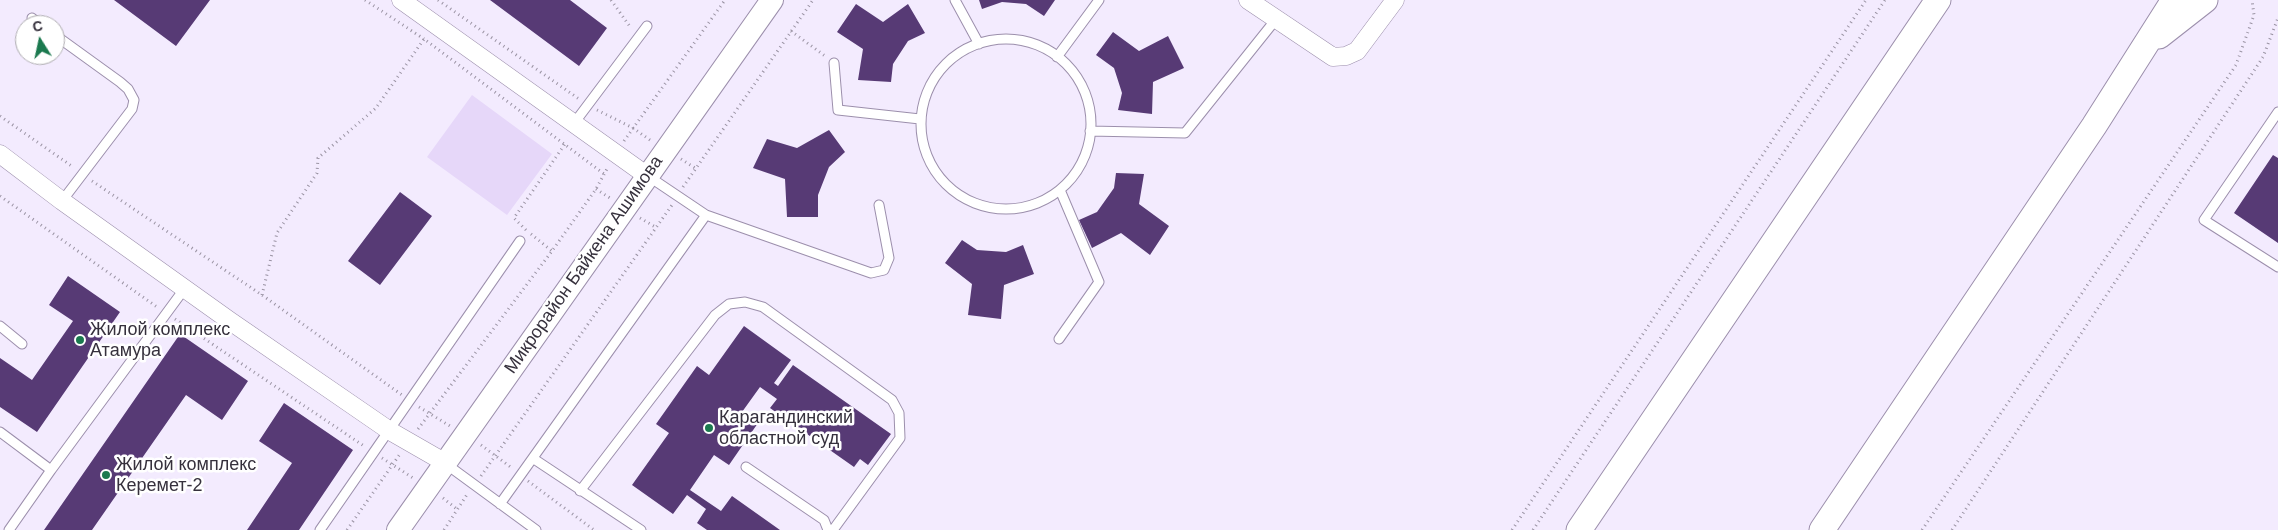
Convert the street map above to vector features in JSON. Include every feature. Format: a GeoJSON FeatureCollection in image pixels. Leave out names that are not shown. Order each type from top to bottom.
{"type":"FeatureCollection","features":[{"type":"Feature","properties":{"kind":"main road"},"geometry":{"type":"LineString","coordinates":[[1579,530],[1938,0]]}},
{"type":"Feature","properties":{"kind":"main road"},"geometry":{"type":"LineString","coordinates":[[1822,530],[2145,47],[2174,0]]}},
{"type":"Feature","properties":{"kind":"main road"},"geometry":{"type":"LineString","coordinates":[[2145,47],[2205,0]]}},
{"type":"Feature","properties":{"kind":"street"},"geometry":{"type":"LineString","coordinates":[[401,0],[575,122],[646,175]]}},
{"type":"Feature","properties":{"kind":"street","name":"Микрорайон Байкена Ашимова"},"geometry":{"type":"LineString","coordinates":[[398,530],[646,175],[772,0]]}},
{"type":"Feature","properties":{"kind":"street"},"geometry":{"type":"LineString","coordinates":[[1248,0],[1333,57],[1346,56],[1357,51],[1395,0]]}},
{"type":"Feature","properties":{"kind":"street"},"geometry":{"type":"LineString","coordinates":[[0,154],[62,202],[390,431],[444,462]]}},
{"type":"Feature","properties":{"kind":"lane"},"geometry":{"type":"LineString","coordinates":[[955,0],[979,44]]}},
{"type":"Feature","properties":{"kind":"lane"},"geometry":{"type":"LineString","coordinates":[[1057,57],[1099,0]]}},
{"type":"Feature","properties":{"kind":"lane"},"geometry":{"type":"LineString","coordinates":[[1090,131],[1185,133],[1277,18]]}},
{"type":"Feature","properties":{"kind":"lane"},"geometry":{"type":"LineString","coordinates":[[575,122],[647,26]]}},
{"type":"Feature","properties":{"kind":"lane"},"geometry":{"type":"LineString","coordinates":[[1018,39],[1045,47],[1057,57],[1067,64],[1084,88],[1091,115],[1090,143],[1079,169],[1060,190],[1036,204],[1008,210],[980,206],[955,193],[935,173],[923,147],[920,119],[926,92],[941,68],[963,50],[989,40],[1018,39]]}},
{"type":"Feature","properties":{"kind":"lane"},"geometry":{"type":"LineString","coordinates":[[62,202],[132,108],[134,100],[128,89],[120,82],[65,42]]}},
{"type":"Feature","properties":{"kind":"lane"},"geometry":{"type":"LineString","coordinates":[[834,63],[838,110],[920,119]]}},
{"type":"Feature","properties":{"kind":"lane"},"geometry":{"type":"LineString","coordinates":[[2278,112],[2204,220],[2278,267]]}},
{"type":"Feature","properties":{"kind":"lane"},"geometry":{"type":"LineString","coordinates":[[646,175],[706,215],[871,273],[884,270],[889,258],[880,204]]}},
{"type":"Feature","properties":{"kind":"lane"},"geometry":{"type":"LineString","coordinates":[[1059,339],[1099,282],[1060,190]]}},
{"type":"Feature","properties":{"kind":"lane"},"geometry":{"type":"LineString","coordinates":[[500,504],[706,215]]}},
{"type":"Feature","properties":{"kind":"lane"},"geometry":{"type":"LineString","coordinates":[[320,530],[520,241]]}},
{"type":"Feature","properties":{"kind":"lane"},"geometry":{"type":"LineString","coordinates":[[10,530],[51,470],[185,288]]}},
{"type":"Feature","properties":{"kind":"lane"},"geometry":{"type":"LineString","coordinates":[[580,490],[715,315],[729,304],[745,302],[763,307],[868,382],[892,400],[899,414],[900,438],[833,530]]}},
{"type":"Feature","properties":{"kind":"lane"},"geometry":{"type":"LineString","coordinates":[[0,326],[22,344]]}},
{"type":"Feature","properties":{"kind":"lane"},"geometry":{"type":"LineString","coordinates":[[0,432],[51,470]]}},
{"type":"Feature","properties":{"kind":"lane"},"geometry":{"type":"LineString","coordinates":[[534,458],[641,530]]}},
{"type":"Feature","properties":{"kind":"lane"},"geometry":{"type":"LineString","coordinates":[[444,462],[536,530]]}},
{"type":"Feature","properties":{"kind":"lane"},"geometry":{"type":"LineString","coordinates":[[746,468],[824,520],[828,530]]}},
{"type":"Feature","properties":{"kind":"path"},"geometry":{"type":"LineString","coordinates":[[365,0],[424,39],[604,174]]}},
{"type":"Feature","properties":{"kind":"path"},"geometry":{"type":"LineString","coordinates":[[438,0],[588,105],[633,128]]}},
{"type":"Feature","properties":{"kind":"path"},"geometry":{"type":"LineString","coordinates":[[611,0],[638,38]]}},
{"type":"Feature","properties":{"kind":"path"},"geometry":{"type":"LineString","coordinates":[[348,530],[408,442],[552,251],[596,189],[615,153],[725,0]]}},
{"type":"Feature","properties":{"kind":"path"},"geometry":{"type":"LineString","coordinates":[[444,530],[473,485],[497,455],[813,0]]}},
{"type":"Feature","properties":{"kind":"path"},"geometry":{"type":"LineString","coordinates":[[1512,530],[1866,0]]}},
{"type":"Feature","properties":{"kind":"path"},"geometry":{"type":"LineString","coordinates":[[1533,530],[1885,0]]}},
{"type":"Feature","properties":{"kind":"path"},"geometry":{"type":"LineString","coordinates":[[1922,530],[2236,65],[2254,15],[2252,0]]}},
{"type":"Feature","properties":{"kind":"path"},"geometry":{"type":"LineString","coordinates":[[1952,530],[2263,57],[2278,18]]}},
{"type":"Feature","properties":{"kind":"path"},"geometry":{"type":"LineString","coordinates":[[791,31],[834,63]]}},
{"type":"Feature","properties":{"kind":"path"},"geometry":{"type":"LineString","coordinates":[[262,295],[277,233],[317,173],[318,158],[376,108],[424,39]]}},
{"type":"Feature","properties":{"kind":"path"},"geometry":{"type":"LineString","coordinates":[[0,116],[262,295],[411,401],[497,455],[521,476],[594,530]]}},
{"type":"Feature","properties":{"kind":"path"},"geometry":{"type":"LineString","coordinates":[[552,251],[514,218],[565,144]]}},
{"type":"Feature","properties":{"kind":"path"},"geometry":{"type":"LineString","coordinates":[[0,196],[166,313],[392,466]]}},
{"type":"Feature","properties":{"kind":"shaded area"},"geometry":{"type":"Polygon","coordinates":[[[472,95],[552,154],[507,215],[427,157],[472,95]]]}},
{"type":"Feature","properties":{"kind":"building"},"geometry":{"type":"Polygon","coordinates":[[[114,0],[210,0],[176,46],[114,0]]]}},
{"type":"Feature","properties":{"kind":"building"},"geometry":{"type":"Polygon","coordinates":[[[490,0],[570,0],[607,28],[579,66],[490,0]]]}},
{"type":"Feature","properties":{"kind":"building"},"geometry":{"type":"Polygon","coordinates":[[[979,0],[1055,0],[1044,16],[1026,4],[1002,2],[982,9],[979,0]]]}},
{"type":"Feature","properties":{"kind":"building"},"geometry":{"type":"Polygon","coordinates":[[[856,4],[883,22],[908,4],[925,33],[908,41],[893,64],[891,82],[858,80],[863,49],[837,32],[856,4]]]}},
{"type":"Feature","properties":{"kind":"building"},"geometry":{"type":"Polygon","coordinates":[[[1113,32],[1139,51],[1168,36],[1184,68],[1153,82],[1152,114],[1118,110],[1122,93],[1114,68],[1096,55],[1113,32]]]}},
{"type":"Feature","properties":{"kind":"building"},"geometry":{"type":"Polygon","coordinates":[[[829,130],[845,152],[829,167],[818,195],[818,217],[787,217],[785,179],[753,168],[767,139],[797,148],[829,130]]]}},
{"type":"Feature","properties":{"kind":"building"},"geometry":{"type":"Polygon","coordinates":[[[2273,155],[2278,158],[2278,243],[2234,213],[2273,155]]]}},
{"type":"Feature","properties":{"kind":"building"},"geometry":{"type":"Polygon","coordinates":[[[1116,173],[1144,174],[1139,204],[1169,226],[1150,255],[1121,233],[1092,248],[1079,220],[1097,212],[1114,188],[1116,173]]]}},
{"type":"Feature","properties":{"kind":"building"},"geometry":{"type":"Polygon","coordinates":[[[400,192],[432,216],[380,285],[348,261],[400,192]]]}},
{"type":"Feature","properties":{"kind":"building"},"geometry":{"type":"Polygon","coordinates":[[[962,240],[977,250],[1006,252],[1023,245],[1034,274],[1004,285],[1001,319],[968,315],[972,284],[945,263],[962,240]]]}},
{"type":"Feature","properties":{"kind":"building","name":"Жилой комплекс Атамура"},"geometry":{"type":"Polygon","coordinates":[[[68,276],[120,312],[37,432],[0,407],[0,358],[32,380],[73,321],[49,305],[68,276]]]}},
{"type":"Feature","properties":{"kind":"building","name":"Карагандинский областной суд"},"geometry":{"type":"Polygon","coordinates":[[[744,326],[791,360],[774,383],[778,386],[793,365],[891,434],[868,465],[860,459],[854,467],[770,408],[777,399],[760,387],[742,412],[758,423],[729,465],[714,455],[690,490],[721,511],[732,496],[780,530],[707,530],[697,523],[706,509],[687,495],[673,514],[632,485],[669,433],[656,424],[697,366],[709,375],[744,326]]]}},
{"type":"Feature","properties":{"kind":"building","name":"Жилой комплекс Керемет-2"},"geometry":{"type":"Polygon","coordinates":[[[180,334],[248,381],[222,420],[186,395],[92,530],[44,530],[180,334]]]}},
{"type":"Feature","properties":{"kind":"building","name":"Жилой комплекс Керемет-2"},"geometry":{"type":"Polygon","coordinates":[[[284,403],[353,450],[299,530],[247,530],[292,463],[259,441],[284,403]]]}},
{"type":"Feature","properties":{"kind":"place","name":"Жилой комплекс Атамура"},"geometry":{"type":"Point","coordinates":[80,340]}},
{"type":"Feature","properties":{"kind":"place","name":"Карагандинский областной суд"},"geometry":{"type":"Point","coordinates":[709,428]}},
{"type":"Feature","properties":{"kind":"place","name":"Жилой комплекс Керемет-2"},"geometry":{"type":"Point","coordinates":[106,475]}}]}
